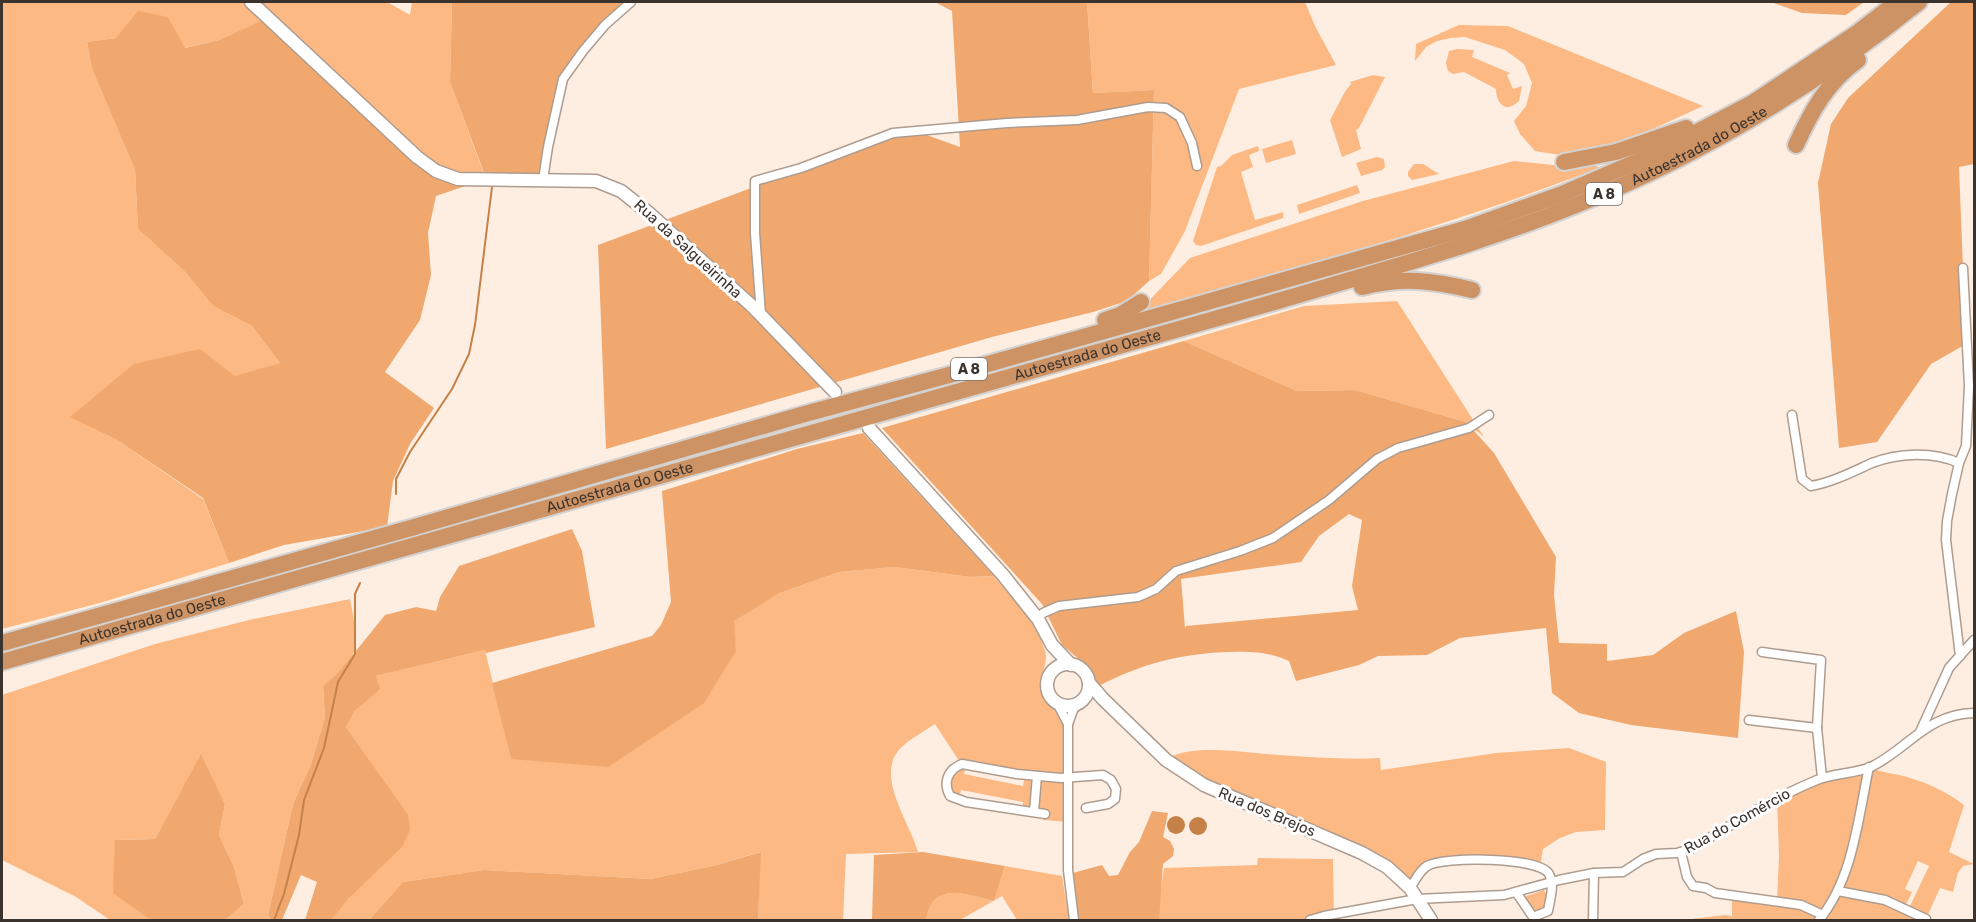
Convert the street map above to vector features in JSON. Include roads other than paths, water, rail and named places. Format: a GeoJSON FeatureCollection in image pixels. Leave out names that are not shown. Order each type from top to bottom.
{"type":"FeatureCollection","features":[{"type":"Feature","properties":{"kind":"highway","name":"Autoestrada do Oeste"},"geometry":{"type":"LineString","coordinates":[[2,643],[400,532],[801,415],[1465,229],[1572,190],[1659,152],[1754,102],[1857,33],[1897,2]]}},
{"type":"Feature","properties":{"kind":"highway","name":"Autoestrada do Oeste"},"geometry":{"type":"LineString","coordinates":[[2,662],[1462,246],[1565,210],[1630,182],[1698,148],[1761,112],[1838,63],[1919,2]]}},
{"type":"Feature","properties":{"kind":"highway"},"geometry":{"type":"LineString","coordinates":[[1796,145],[1811,111],[1821,96],[1850,65],[1884,41],[1898,19]]}},
{"type":"Feature","properties":{"kind":"highway"},"geometry":{"type":"LineString","coordinates":[[1564,162],[1616,152],[1735,112]]}},
{"type":"Feature","properties":{"kind":"highway"},"geometry":{"type":"LineString","coordinates":[[1278,300],[1310,299],[1377,283],[1410,279],[1431,280],[1472,290]]}},
{"type":"Feature","properties":{"kind":"highway"},"geometry":{"type":"LineString","coordinates":[[949,375],[997,353],[1120,315],[1141,302]]}},
{"type":"Feature","properties":{"kind":"street","name":"Rua da Salgueirinha"},"geometry":{"type":"LineString","coordinates":[[251,2],[417,157],[436,171],[458,179],[596,181],[621,190],[761,315],[835,392]]}},
{"type":"Feature","properties":{"kind":"street"},"geometry":{"type":"LineString","coordinates":[[543,180],[563,79],[605,25],[631,2]]}},
{"type":"Feature","properties":{"kind":"street"},"geometry":{"type":"LineString","coordinates":[[761,315],[755,233],[755,181],[801,168],[892,133],[1007,123],[1077,120],[1148,107],[1166,108],[1180,117],[1192,143],[1197,166]]}},
{"type":"Feature","properties":{"kind":"street"},"geometry":{"type":"LineString","coordinates":[[1960,656],[1946,540],[1947,521],[1959,463],[1966,446],[1969,386],[1963,268]]}},
{"type":"Feature","properties":{"kind":"street"},"geometry":{"type":"LineString","coordinates":[[1038,619],[1043,613],[1059,606],[1138,597],[1156,589],[1176,571],[1273,538],[1329,500],[1377,459],[1398,448],[1469,428],[1489,415]]}},
{"type":"Feature","properties":{"kind":"street"},"geometry":{"type":"LineString","coordinates":[[1792,415],[1802,479],[1811,486],[1827,483],[1875,462],[1904,457],[1924,455],[1945,457],[1959,463]]}},
{"type":"Feature","properties":{"kind":"street"},"geometry":{"type":"LineString","coordinates":[[869,428],[1003,575],[1038,619],[1052,645],[1071,665],[1083,671],[1089,683],[1088,692],[1079,703],[1068,724]]}},
{"type":"Feature","properties":{"kind":"street"},"geometry":{"type":"LineString","coordinates":[[1920,732],[1949,668],[1974,640]]}},
{"type":"Feature","properties":{"kind":"street"},"geometry":{"type":"LineString","coordinates":[[1052,645],[1054,670],[1048,681],[1052,698],[1062,706],[1103,699]]}},
{"type":"Feature","properties":{"kind":"street"},"geometry":{"type":"LineString","coordinates":[[1762,652],[1821,660],[1817,728],[1822,778]]}},
{"type":"Feature","properties":{"kind":"street"},"geometry":{"type":"LineString","coordinates":[[1054,670],[1071,665]]}},
{"type":"Feature","properties":{"kind":"street","name":"Rua dos Brejos"},"geometry":{"type":"LineString","coordinates":[[1089,683],[1166,759],[1204,785],[1362,853],[1387,867],[1414,893],[1431,921]]}},
{"type":"Feature","properties":{"kind":"street"},"geometry":{"type":"LineString","coordinates":[[1057,703],[1068,724],[1068,870],[1074,921]]}},
{"type":"Feature","properties":{"kind":"street","name":"Rua do Comércio"},"geometry":{"type":"LineString","coordinates":[[1310,921],[1414,893],[1487,897],[1594,873],[1623,872],[1643,859],[1656,854],[1682,852],[1693,848],[1784,793],[1822,778],[1869,767],[1899,749],[1935,722],[1974,713]]}},
{"type":"Feature","properties":{"kind":"street"},"geometry":{"type":"LineString","coordinates":[[1749,720],[1817,728]]}},
{"type":"Feature","properties":{"kind":"street"},"geometry":{"type":"LineString","coordinates":[[1045,814],[966,802],[950,796],[946,788],[947,778],[954,768],[962,764],[1037,776],[1069,778],[1103,776],[1112,780],[1116,789],[1114,799],[1108,804],[1086,808]]}},
{"type":"Feature","properties":{"kind":"street"},"geometry":{"type":"LineString","coordinates":[[1682,852],[1687,877],[1693,886],[1715,892],[1801,905],[1821,918],[1834,900],[1845,875],[1869,767]]}},
{"type":"Feature","properties":{"kind":"street"},"geometry":{"type":"LineString","coordinates":[[1034,812],[1037,776]]}},
{"type":"Feature","properties":{"kind":"street"},"geometry":{"type":"LineString","coordinates":[[1414,893],[1420,872],[1428,865],[1455,861],[1491,860],[1530,863],[1548,872],[1552,883],[1548,911],[1533,919],[1516,892]]}},
{"type":"Feature","properties":{"kind":"street"},"geometry":{"type":"LineString","coordinates":[[1593,921],[1594,873]]}},
{"type":"Feature","properties":{"kind":"street"},"geometry":{"type":"LineString","coordinates":[[1838,891],[1885,900],[1926,919]]}},
{"type":"Feature","properties":{"kind":"waterway"},"geometry":{"type":"LineString","coordinates":[[396,494],[396,479],[410,452],[452,389],[469,354],[475,325],[492,187]]}},
{"type":"Feature","properties":{"kind":"waterway"},"geometry":{"type":"LineString","coordinates":[[274,920],[284,894],[299,835],[304,800],[324,748],[338,682],[355,654],[355,594],[360,583]]}}]}
